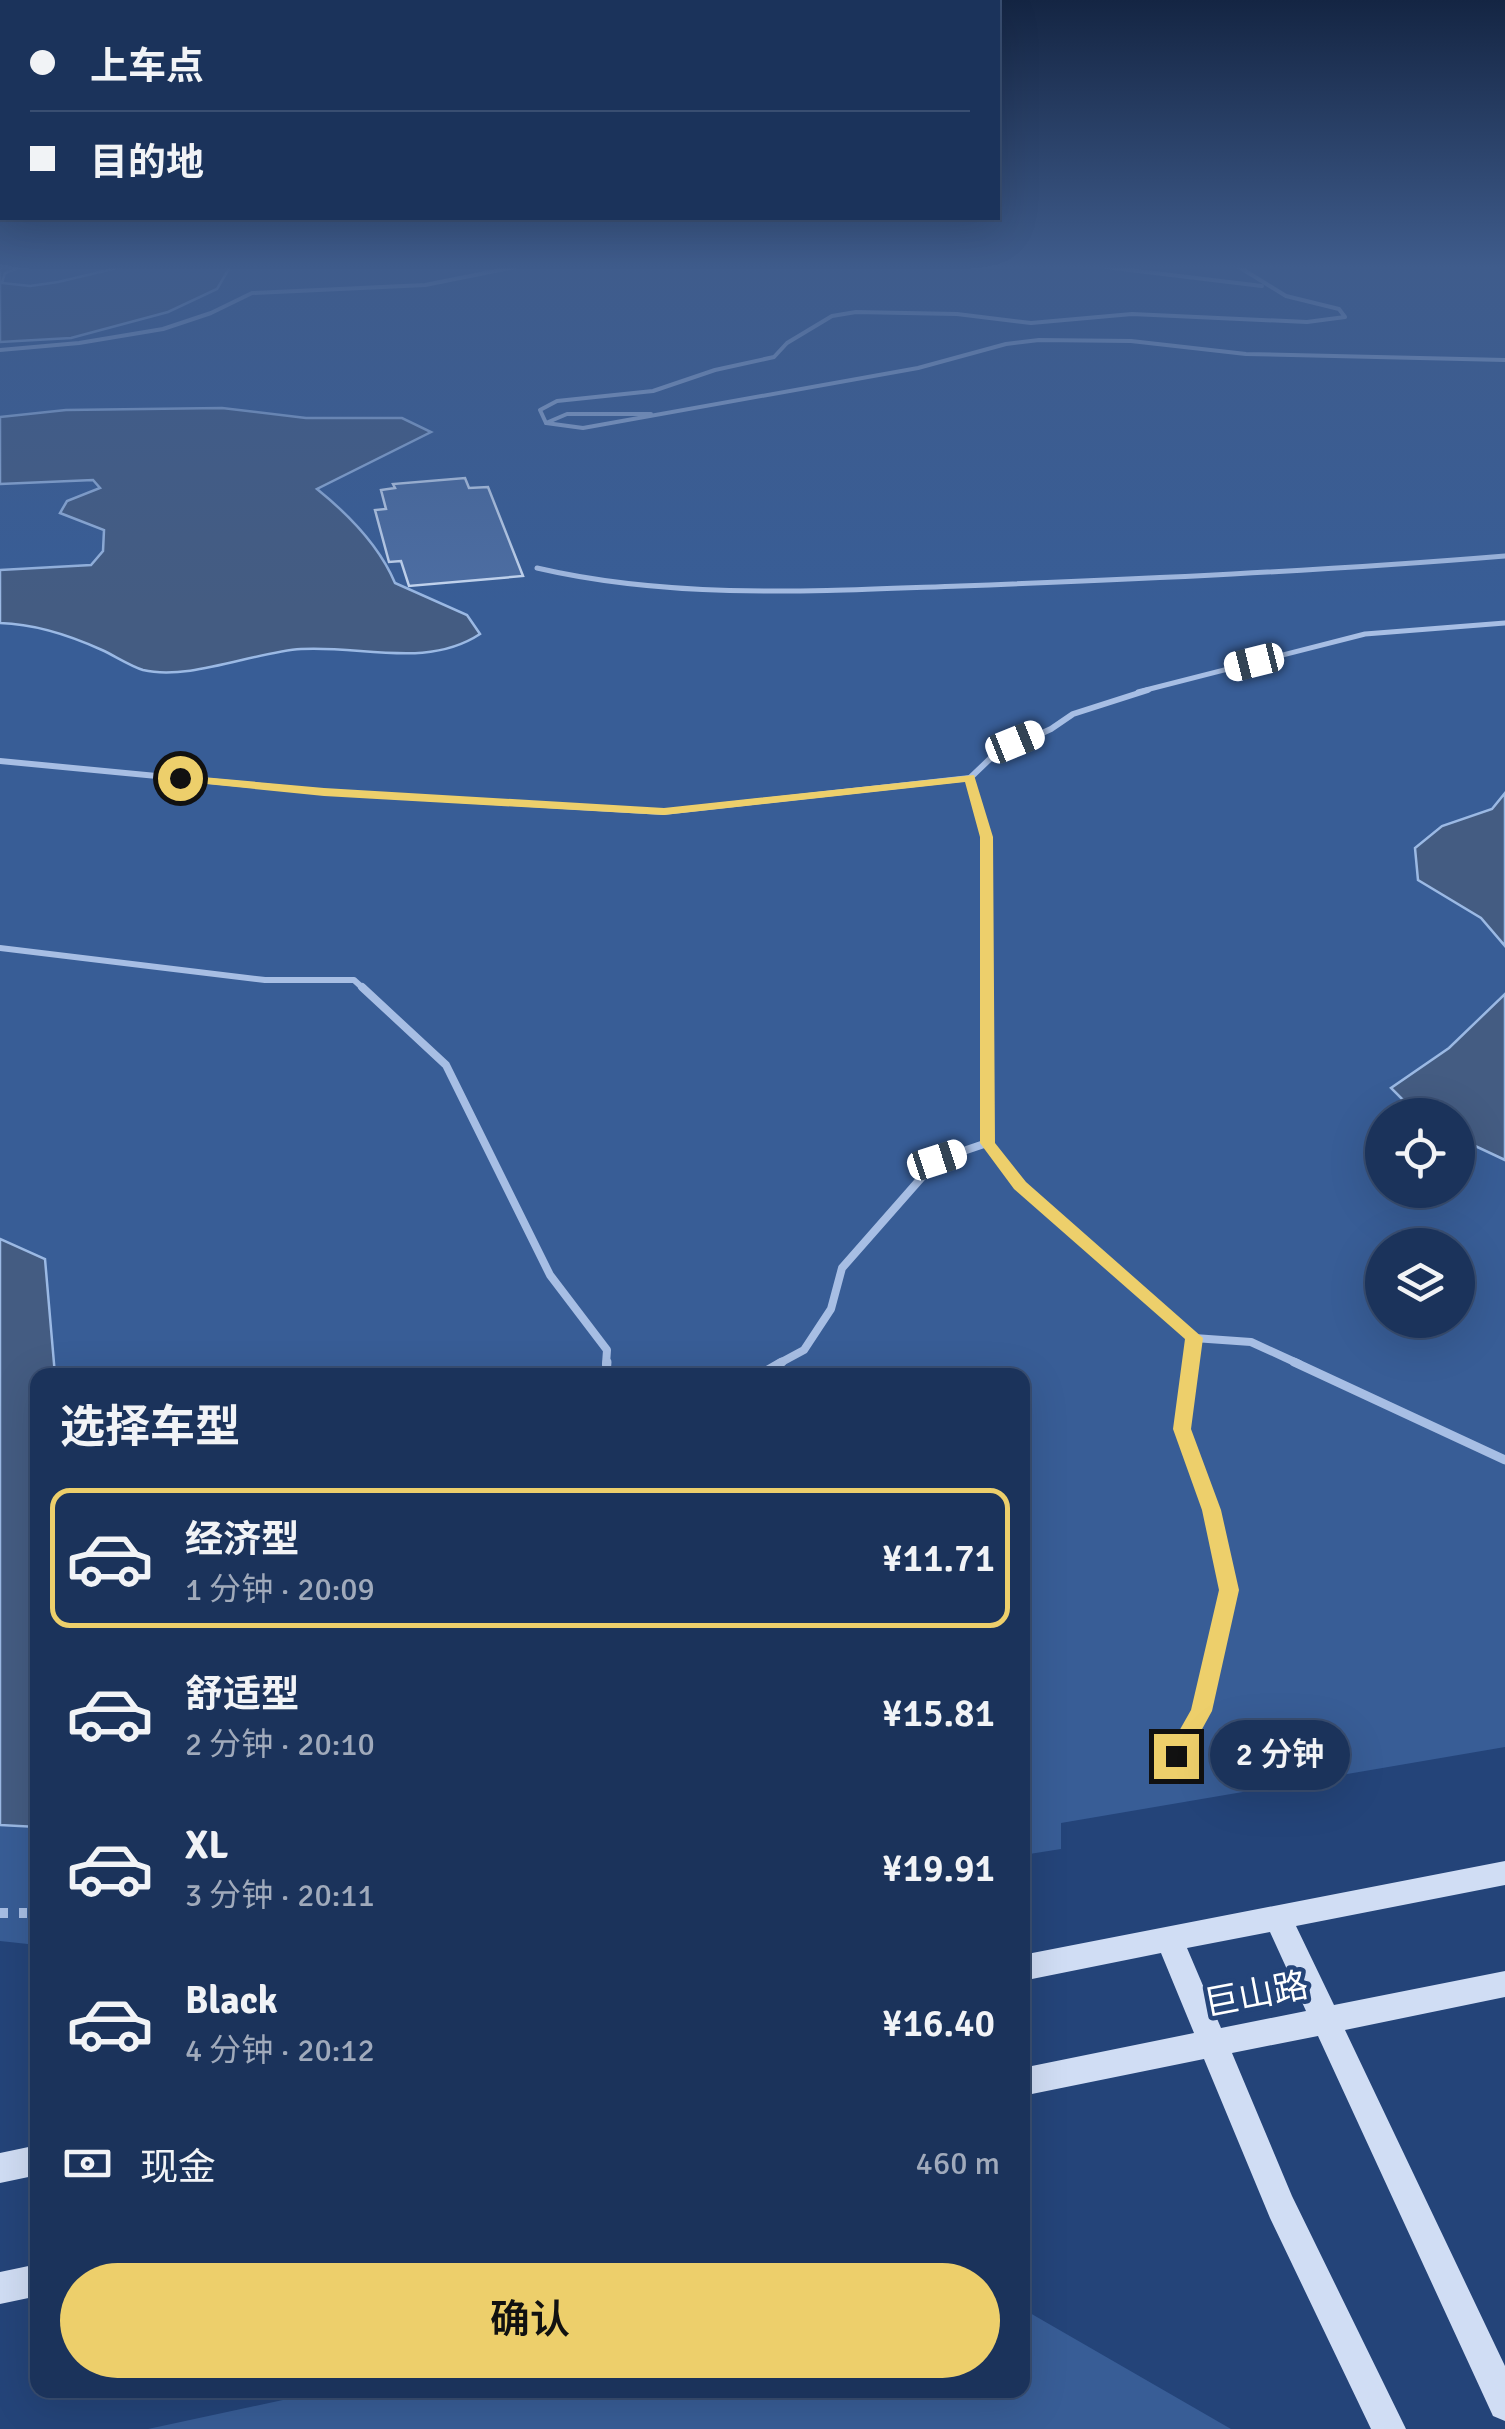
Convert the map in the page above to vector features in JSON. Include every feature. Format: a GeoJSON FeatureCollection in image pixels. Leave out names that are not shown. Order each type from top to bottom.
{"type":"FeatureCollection","features":[{"type":"Feature","properties":{"kind":"main road"},"geometry":{"type":"LineString","coordinates":[[1030,1966],[1505,1874]]}},
{"type":"Feature","properties":{"kind":"main road"},"geometry":{"type":"LineString","coordinates":[[1278,1918],[1505,2404]]}},
{"type":"Feature","properties":{"kind":"main road"},"geometry":{"type":"LineString","coordinates":[[1170,1939],[1281,2207],[1388,2429]]}},
{"type":"Feature","properties":{"kind":"main road","name":"巨山路"},"geometry":{"type":"LineString","coordinates":[[1030,2080],[1505,1984]]}},
{"type":"Feature","properties":{"kind":"main road"},"geometry":{"type":"LineString","coordinates":[[0,2168],[30,2162]]}},
{"type":"Feature","properties":{"kind":"main road"},"geometry":{"type":"LineString","coordinates":[[0,2288],[30,2282]]}},
{"type":"Feature","properties":{"kind":"lane"},"geometry":{"type":"LineString","coordinates":[[546,423],[540,410],[556,401],[653,392],[686,380]]}},
{"type":"Feature","properties":{"kind":"lane"},"geometry":{"type":"LineString","coordinates":[[546,423],[582,428],[846,380]]}},
{"type":"Feature","properties":{"kind":"lane"},"geometry":{"type":"LineString","coordinates":[[546,423],[567,414],[651,414]]}},
{"type":"Feature","properties":{"kind":"lane"},"geometry":{"type":"LineString","coordinates":[[537,568],[588,580],[777,592],[1269,575],[1505,556]]}},
{"type":"Feature","properties":{"kind":"lane"},"geometry":{"type":"LineString","coordinates":[[0,761],[324,792],[664,812],[970,778],[1015,742],[1073,714],[1132,694],[1365,634],[1505,624]]}},
{"type":"Feature","properties":{"kind":"lane"},"geometry":{"type":"LineString","coordinates":[[970,778],[986,837],[988,1143],[1020,1186],[1194,1338],[1251,1342],[1505,1460]]}},
{"type":"Feature","properties":{"kind":"lane"},"geometry":{"type":"LineString","coordinates":[[0,948],[265,980],[354,980],[446,1066],[550,1275],[607,1350],[606,1368]]}},
{"type":"Feature","properties":{"kind":"lane"},"geometry":{"type":"LineString","coordinates":[[772,1368],[804,1350],[831,1309],[842,1268],[937,1160],[988,1143]]}},
{"type":"Feature","properties":{"kind":"lane"},"geometry":{"type":"LineString","coordinates":[[1176,1756],[1201,1711],[1229,1590],[1212,1510],[1182,1429],[1194,1338]]}},
{"type":"Feature","properties":{"kind":"path"},"geometry":{"type":"LineString","coordinates":[[0,1913],[30,1913]]}},
{"type":"Feature","properties":{"kind":"shaded area"},"geometry":{"type":"Polygon","coordinates":[[[0,380],[1505,380],[1505,1747],[1061,1823],[1061,1849],[1030,1854],[1030,1368],[30,1368],[30,1944],[0,1941],[0,380]]]}},
{"type":"Feature","properties":{"kind":"shaded area"},"geometry":{"type":"Polygon","coordinates":[[[222,408],[306,418],[402,418],[431,432],[317,489],[362,531],[395,583],[467,615],[480,634],[438,651],[301,649],[201,669],[161,672],[143,670],[52,631],[0,623],[0,570],[91,565],[103,551],[104,530],[60,513],[67,501],[100,488],[93,480],[0,484],[0,417],[66,410],[222,408]]]}},
{"type":"Feature","properties":{"kind":"shaded area"},"geometry":{"type":"Polygon","coordinates":[[[1505,793],[1505,946],[1481,918],[1418,880],[1415,848],[1442,826],[1492,809],[1505,793]]]}},
{"type":"Feature","properties":{"kind":"shaded area"},"geometry":{"type":"Polygon","coordinates":[[[1505,994],[1505,1160],[1475,1146],[1475,1098],[1401,1098],[1391,1088],[1449,1048],[1505,994]]]}},
{"type":"Feature","properties":{"kind":"shaded area"},"geometry":{"type":"Polygon","coordinates":[[[0,1239],[45,1259],[54,1368],[30,1368],[30,1827],[0,1825],[0,1239]]]}},
{"type":"Feature","properties":{"kind":"shaded area"},"geometry":{"type":"Polygon","coordinates":[[[1030,2313],[1231,2429],[148,2429],[292,2398],[1030,2398],[1030,2313]]]}},
{"type":"Feature","properties":{"kind":"building"},"geometry":{"type":"Polygon","coordinates":[[[465,478],[469,488],[488,487],[523,576],[409,586],[401,561],[389,562],[375,510],[386,509],[381,490],[395,488],[393,484],[465,478]]]}},
{"type":"Feature","properties":{"kind":"route"},"geometry":{"type":"LineString","coordinates":[[180,778],[324,792],[664,812],[970,778],[986,837],[988,1143],[1020,1186],[1194,1338],[1182,1429],[1212,1510],[1229,1590],[1201,1711],[1176,1756]]}}]}
